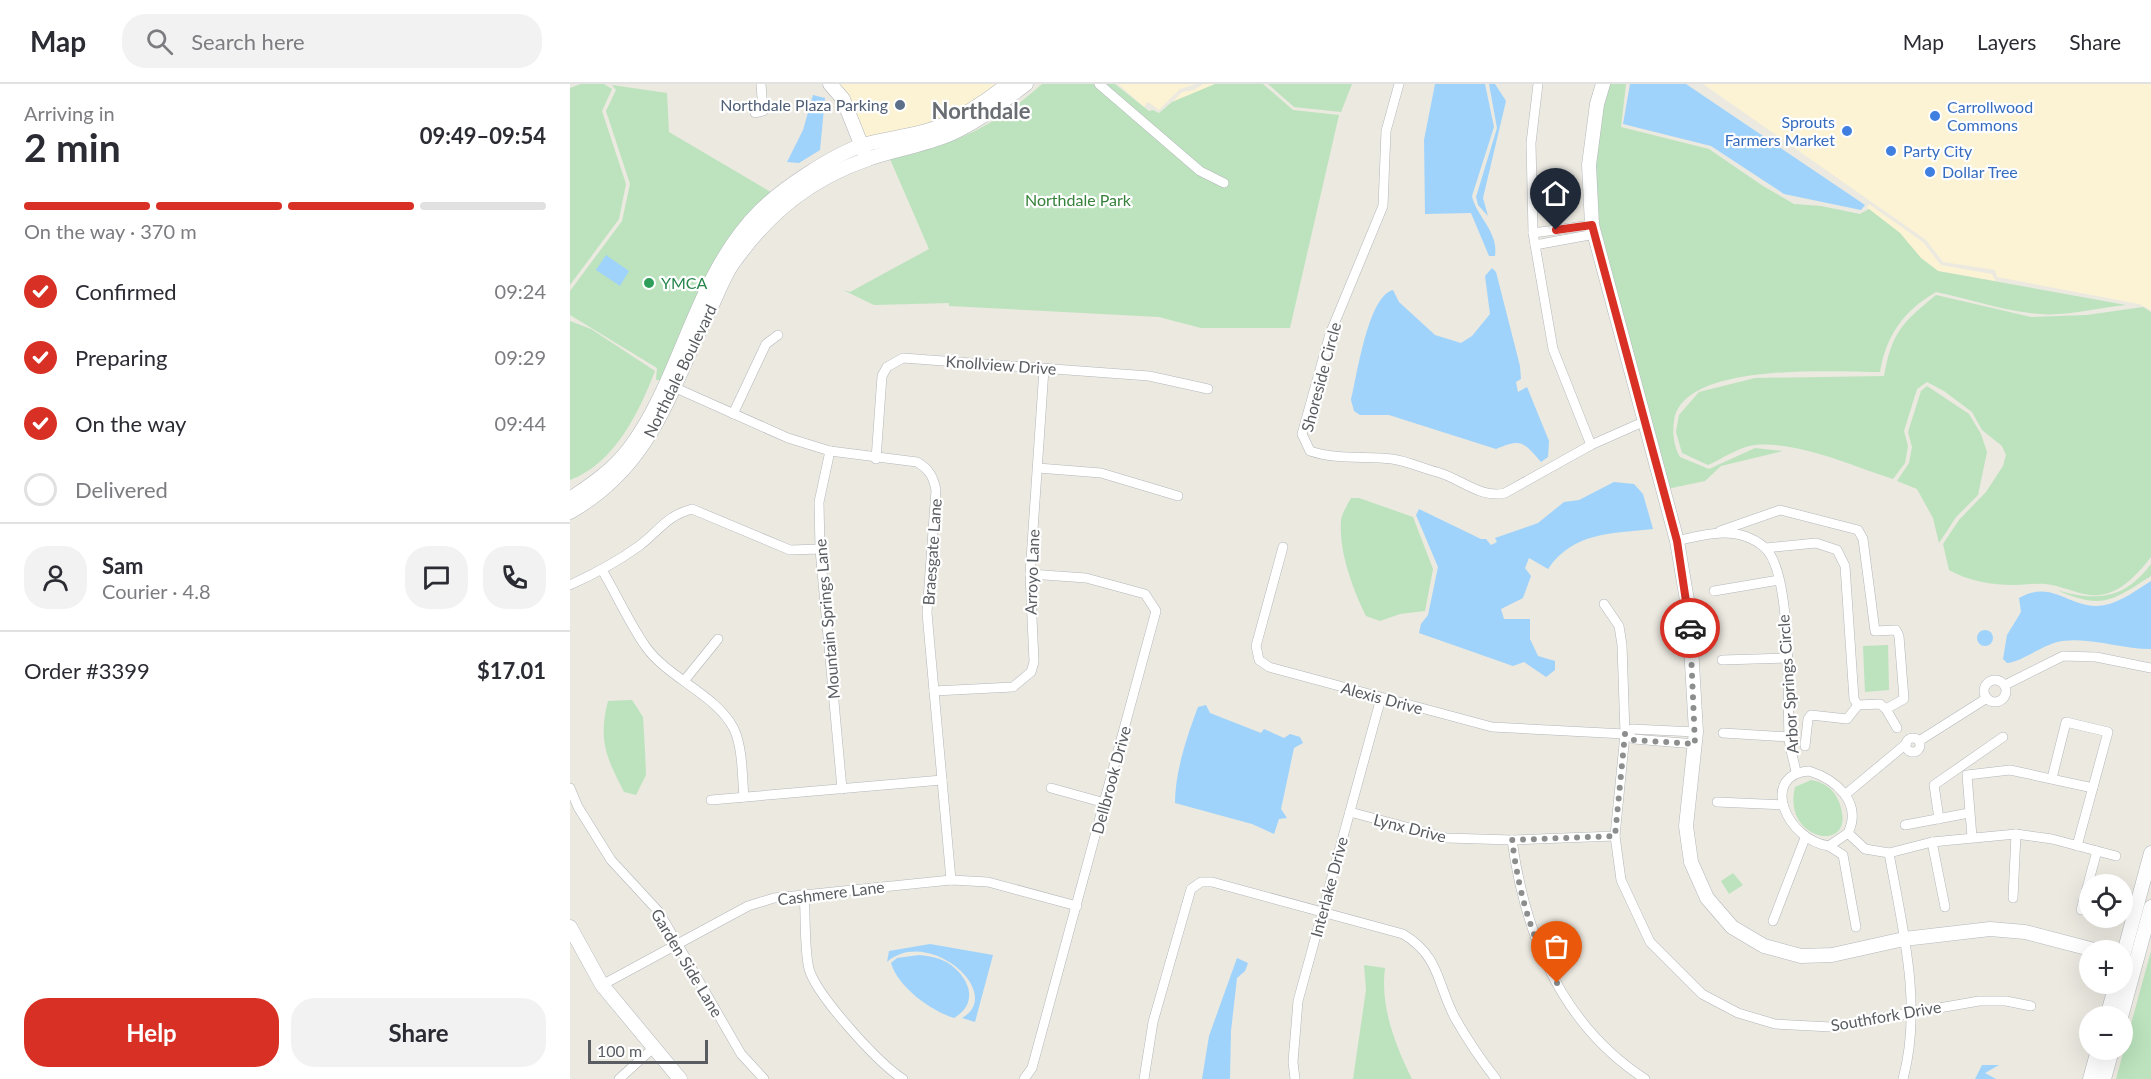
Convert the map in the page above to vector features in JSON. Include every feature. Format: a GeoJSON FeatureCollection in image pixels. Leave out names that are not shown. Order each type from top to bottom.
{"type":"FeatureCollection","features":[{"type":"Feature","properties":{"kind":"street"},"geometry":{"type":"LineString","coordinates":[[755,114],[763,111],[761,84]]}},
{"type":"Feature","properties":{"kind":"street"},"geometry":{"type":"LineString","coordinates":[[830,84],[843,99],[867,159]]}},
{"type":"Feature","properties":{"kind":"street","name":"Northdale Boulevard"},"geometry":{"type":"LineString","coordinates":[[570,512],[612,484],[637,456],[656,425],[669,385],[726,255],[765,214],[818,167],[862,146],[946,124],[981,105],[1008,84]]}},
{"type":"Feature","properties":{"kind":"street","name":"Northdale Boulevard"},"geometry":{"type":"LineString","coordinates":[[765,214],[824,176],[867,159],[950,134],[987,114],[1026,84]]}},
{"type":"Feature","properties":{"kind":"street"},"geometry":{"type":"LineString","coordinates":[[1099,84],[1200,171],[1224,183]]}},
{"type":"Feature","properties":{"kind":"street","name":"Shoreside Circle"},"geometry":{"type":"LineString","coordinates":[[1399,84],[1386,131],[1383,206],[1330,334],[1302,434],[1310,451],[1328,457],[1394,459],[1450,475],[1483,493],[1493,495],[1505,493],[1591,445],[1643,422]]}},
{"type":"Feature","properties":{"kind":"street"},"geometry":{"type":"LineString","coordinates":[[1539,84],[1531,143],[1533,233],[1553,349],[1591,445]]}},
{"type":"Feature","properties":{"kind":"street"},"geometry":{"type":"LineString","coordinates":[[1603,84],[1597,104],[1589,165],[1593,230],[1677,541],[1689,612],[1695,738],[1686,826],[1690,862],[1707,898],[1732,927],[1764,946],[1802,956],[1832,955],[1904,939],[1971,930],[2010,930],[2079,946]]}},
{"type":"Feature","properties":{"kind":"street"},"geometry":{"type":"LineString","coordinates":[[1535,245],[1593,230]]}},
{"type":"Feature","properties":{"kind":"street"},"geometry":{"type":"LineString","coordinates":[[1533,233],[1593,230]]}},
{"type":"Feature","properties":{"kind":"street"},"geometry":{"type":"LineString","coordinates":[[733,414],[766,344],[778,335]]}},
{"type":"Feature","properties":{"kind":"street","name":"Knollview Drive"},"geometry":{"type":"LineString","coordinates":[[876,459],[882,376],[894,361],[903,358],[1149,376],[1208,389]]}},
{"type":"Feature","properties":{"kind":"street","name":"Arroyo Lane"},"geometry":{"type":"LineString","coordinates":[[934,691],[1013,687],[1031,672],[1034,662],[1030,574],[1044,369]]}},
{"type":"Feature","properties":{"kind":"street","name":"Northdale Boulevard"},"geometry":{"type":"LineString","coordinates":[[570,499],[604,476],[629,449],[669,385]]}},
{"type":"Feature","properties":{"kind":"street","name":"Braesgate Lane"},"geometry":{"type":"LineString","coordinates":[[669,385],[788,438],[830,451],[876,459],[917,462],[927,468],[934,477],[936,490],[927,613],[951,880]]}},
{"type":"Feature","properties":{"kind":"street","name":"Mountain Springs Lane"},"geometry":{"type":"LineString","coordinates":[[830,451],[819,502],[820,549],[842,789]]}},
{"type":"Feature","properties":{"kind":"street"},"geometry":{"type":"LineString","coordinates":[[1038,468],[1101,473],[1178,496]]}},
{"type":"Feature","properties":{"kind":"street"},"geometry":{"type":"LineString","coordinates":[[570,585],[602,570],[641,545],[675,514],[692,510],[790,550],[820,549]]}},
{"type":"Feature","properties":{"kind":"street"},"geometry":{"type":"LineString","coordinates":[[1677,541],[1719,531],[1770,511],[1780,510],[1858,530],[1863,539],[1875,631],[1896,630],[1899,636],[1904,699],[1886,708]]}},
{"type":"Feature","properties":{"kind":"street"},"geometry":{"type":"LineString","coordinates":[[1719,531],[1750,539],[1766,548],[1816,543],[1837,550],[1845,566],[1856,702],[1847,719],[1810,716],[1805,746]]}},
{"type":"Feature","properties":{"kind":"street","name":"Alexis Drive"},"geometry":{"type":"LineString","coordinates":[[1283,547],[1257,646],[1259,660],[1269,667],[1492,727],[1625,734],[1632,729],[1695,738]]}},
{"type":"Feature","properties":{"kind":"street","name":"Arbor Springs Circle"},"geometry":{"type":"LineString","coordinates":[[1766,548],[1779,580],[1788,657],[1789,737],[1796,772]]}},
{"type":"Feature","properties":{"kind":"street"},"geometry":{"type":"LineString","coordinates":[[602,570],[646,647],[722,712],[733,728],[739,746],[744,797]]}},
{"type":"Feature","properties":{"kind":"street","name":"Dellbrook Drive"},"geometry":{"type":"LineString","coordinates":[[1024,1079],[1032,1068],[1156,611],[1145,594],[1086,579],[1030,574]]}},
{"type":"Feature","properties":{"kind":"street"},"geometry":{"type":"LineString","coordinates":[[1714,591],[1779,580]]}},
{"type":"Feature","properties":{"kind":"street","name":"Southfork Drive"},"geometry":{"type":"LineString","coordinates":[[1604,604],[1619,626],[1622,645],[1625,734],[1615,836],[1621,880],[1650,942],[1702,994],[1738,1013],[1775,1024],[1831,1027],[1979,1001],[2006,1001],[2031,1006]]}},
{"type":"Feature","properties":{"kind":"street"},"geometry":{"type":"LineString","coordinates":[[684,681],[718,639]]}},
{"type":"Feature","properties":{"kind":"street"},"geometry":{"type":"LineString","coordinates":[[2005,685],[2063,656],[2096,657],[2151,668]]}},
{"type":"Feature","properties":{"kind":"street"},"geometry":{"type":"LineString","coordinates":[[1722,660],[1788,657]]}},
{"type":"Feature","properties":{"kind":"street"},"geometry":{"type":"LineString","coordinates":[[2000,680],[2005,685],[2006,696],[2001,701],[1993,702],[1987,698],[1984,691],[1989,681],[2000,680]]}},
{"type":"Feature","properties":{"kind":"street","name":"Interlake Drive"},"geometry":{"type":"LineString","coordinates":[[1294,1079],[1293,1062],[1298,1001],[1381,698]]}},
{"type":"Feature","properties":{"kind":"street"},"geometry":{"type":"LineString","coordinates":[[1846,794],[1884,761],[1901,758],[1908,748],[1919,750],[1919,741],[1987,698]]}},
{"type":"Feature","properties":{"kind":"street"},"geometry":{"type":"LineString","coordinates":[[1856,702],[1880,704],[1886,708],[1898,728]]}},
{"type":"Feature","properties":{"kind":"street"},"geometry":{"type":"LineString","coordinates":[[2052,777],[2066,722],[2108,732],[2077,846]]}},
{"type":"Feature","properties":{"kind":"street"},"geometry":{"type":"LineString","coordinates":[[1723,733],[1789,737]]}},
{"type":"Feature","properties":{"kind":"street"},"geometry":{"type":"LineString","coordinates":[[1939,819],[1934,785],[2003,737]]}},
{"type":"Feature","properties":{"kind":"street"},"geometry":{"type":"LineString","coordinates":[[1963,765],[1967,775],[1972,837]]}},
{"type":"Feature","properties":{"kind":"street"},"geometry":{"type":"LineString","coordinates":[[1967,775],[2010,770],[2052,777],[2093,788]]}},
{"type":"Feature","properties":{"kind":"street"},"geometry":{"type":"LineString","coordinates":[[1829,846],[1848,833],[1851,809],[1846,794],[1825,776],[1809,771],[1796,772],[1784,788],[1783,805],[1792,826],[1805,838],[1829,846],[1843,855],[1856,927]]}},
{"type":"Feature","properties":{"kind":"street"},"geometry":{"type":"LineString","coordinates":[[711,800],[942,780]]}},
{"type":"Feature","properties":{"kind":"street","name":"Garden Side Lane"},"geometry":{"type":"LineString","coordinates":[[570,788],[578,807],[611,860],[659,912],[741,1054],[764,1079]]}},
{"type":"Feature","properties":{"kind":"street"},"geometry":{"type":"LineString","coordinates":[[1051,788],[1105,803]]}},
{"type":"Feature","properties":{"kind":"street"},"geometry":{"type":"LineString","coordinates":[[1717,802],[1783,805]]}},
{"type":"Feature","properties":{"kind":"street","name":"Lynx Drive"},"geometry":{"type":"LineString","coordinates":[[1350,812],[1447,838],[1512,840],[1615,836]]}},
{"type":"Feature","properties":{"kind":"street"},"geometry":{"type":"LineString","coordinates":[[1905,825],[1969,813]]}},
{"type":"Feature","properties":{"kind":"street"},"geometry":{"type":"LineString","coordinates":[[1848,833],[1865,849],[1889,853],[1932,842],[2016,834],[2052,838],[2116,856]]}},
{"type":"Feature","properties":{"kind":"street"},"geometry":{"type":"LineString","coordinates":[[2013,898],[2016,834]]}},
{"type":"Feature","properties":{"kind":"street"},"geometry":{"type":"LineString","coordinates":[[1773,921],[1805,838]]}},
{"type":"Feature","properties":{"kind":"street"},"geometry":{"type":"LineString","coordinates":[[1512,840],[1518,885],[1537,948],[1578,1019],[1632,1071],[1645,1079]]}},
{"type":"Feature","properties":{"kind":"street"},"geometry":{"type":"LineString","coordinates":[[1932,842],[1945,907]]}},
{"type":"Feature","properties":{"kind":"street"},"geometry":{"type":"LineString","coordinates":[[2091,874],[2097,851]]}},
{"type":"Feature","properties":{"kind":"street"},"geometry":{"type":"LineString","coordinates":[[1889,853],[1904,939],[1912,1012],[1909,1056],[1903,1079]]}},
{"type":"Feature","properties":{"kind":"street"},"geometry":{"type":"LineString","coordinates":[[2130,940],[2151,853]]}},
{"type":"Feature","properties":{"kind":"street","name":"Cashmere Lane"},"geometry":{"type":"LineString","coordinates":[[602,985],[748,906],[774,898],[951,880],[988,882],[1077,906]]}},
{"type":"Feature","properties":{"kind":"street"},"geometry":{"type":"LineString","coordinates":[[1144,1079],[1153,1022],[1191,890],[1201,882],[1212,882],[1403,934],[1421,945],[1431,958],[1455,1017],[1482,1061],[1497,1079]]}},
{"type":"Feature","properties":{"kind":"street"},"geometry":{"type":"LineString","coordinates":[[804,894],[810,970],[833,1008],[871,1050],[903,1079]]}},
{"type":"Feature","properties":{"kind":"street"},"geometry":{"type":"LineString","coordinates":[[2133,944],[2151,907]]}},
{"type":"Feature","properties":{"kind":"street"},"geometry":{"type":"LineString","coordinates":[[570,927],[602,985],[652,1049],[680,1079]]}},
{"type":"Feature","properties":{"kind":"street"},"geometry":{"type":"LineString","coordinates":[[619,1079],[652,1049]]}},
{"type":"Feature","properties":{"kind":"street"},"geometry":{"type":"LineString","coordinates":[[2090,1079],[2095,1060]]}},
{"type":"Feature","properties":{"kind":"street"},"geometry":{"type":"LineString","coordinates":[[2104,1079],[2109,1060]]}},
{"type":"Feature","properties":{"kind":"shaded area"},"geometry":{"type":"Polygon","coordinates":[[[836,84],[1001,84],[945,119],[867,140],[836,84]]]}},
{"type":"Feature","properties":{"kind":"shaded area"},"geometry":{"type":"Polygon","coordinates":[[[1118,84],[1196,84],[1180,89],[1159,110],[1148,102],[1144,107],[1118,84]]]}},
{"type":"Feature","properties":{"kind":"shaded area"},"geometry":{"type":"Polygon","coordinates":[[[1203,84],[1215,84],[1172,102],[1182,92],[1194,90],[1203,84]]]}},
{"type":"Feature","properties":{"kind":"shaded area"},"geometry":{"type":"Polygon","coordinates":[[[1703,84],[2151,84],[2151,310],[2139,304],[1997,277],[1995,270],[1943,262],[1926,240],[1703,84]]]}},
{"type":"Feature","properties":{"kind":"shaded area"},"geometry":{"type":"Polygon","coordinates":[[[1869,204],[1923,242],[1941,265],[1992,274],[1996,281],[2030,287],[1938,271],[1921,258],[1900,233],[1867,208],[1869,204]]]}},
{"type":"Feature","properties":{"kind":"green space"},"geometry":{"type":"Polygon","coordinates":[[[581,84],[604,84],[612,89],[602,111],[626,184],[619,219],[570,285],[570,88],[581,84]]]}},
{"type":"Feature","properties":{"kind":"green space","name":"Northdale Park"},"geometry":{"type":"Polygon","coordinates":[[[1042,84],[1115,84],[1149,111],[1159,113],[1172,102],[1215,84],[1263,84],[1293,110],[1339,115],[1290,328],[1201,328],[1159,317],[949,306],[949,303],[874,305],[843,290],[850,292],[929,249],[890,159],[933,148],[971,133],[1006,112],[1042,84]]]}},
{"type":"Feature","properties":{"kind":"green space"},"geometry":{"type":"Polygon","coordinates":[[[1268,84],[1352,84],[1341,112],[1294,107],[1268,84]]]}},
{"type":"Feature","properties":{"kind":"green space"},"geometry":{"type":"Polygon","coordinates":[[[1608,84],[1626,84],[1621,127],[1709,149],[1794,204],[1821,206],[1860,214],[1869,209],[1900,233],[1921,258],[1938,271],[2126,305],[2042,314],[2006,309],[1936,292],[1914,307],[1898,326],[1887,347],[1880,372],[1830,371],[1763,374],[1731,379],[1703,388],[1683,402],[1673,426],[1675,444],[1680,457],[1709,469],[1755,448],[1783,451],[1721,466],[1705,481],[1667,489],[1597,225],[1594,165],[1601,105],[1608,84]]]}},
{"type":"Feature","properties":{"kind":"green space"},"geometry":{"type":"Polygon","coordinates":[[[612,85],[667,93],[669,132],[774,194],[661,380],[656,380],[657,368],[570,315],[570,291],[622,221],[630,184],[606,111],[616,90],[612,85]]]}},
{"type":"Feature","properties":{"kind":"green space"},"geometry":{"type":"Polygon","coordinates":[[[1936,295],[2031,317],[2087,315],[2143,307],[2151,312],[2151,557],[2137,574],[2119,589],[2105,594],[2092,595],[2047,584],[1989,583],[1972,580],[1949,570],[1943,544],[1959,520],[1986,492],[2003,466],[2006,455],[2002,446],[1982,430],[1972,412],[1944,391],[1927,382],[1917,389],[1904,431],[1908,446],[1905,463],[1893,479],[1825,456],[1789,447],[1749,446],[1708,465],[1682,453],[1676,432],[1679,415],[1699,392],[1755,378],[1884,376],[1891,349],[1900,330],[1936,295]]]}},
{"type":"Feature","properties":{"kind":"green space"},"geometry":{"type":"Polygon","coordinates":[[[570,321],[591,329],[655,371],[633,419],[612,449],[600,462],[570,480],[570,321]]]}},
{"type":"Feature","properties":{"kind":"green space"},"geometry":{"type":"Polygon","coordinates":[[[1927,386],[1969,414],[1981,434],[1987,452],[1978,495],[1956,517],[1939,543],[1933,518],[1917,489],[1897,481],[1909,463],[1912,447],[1908,432],[1921,391],[1927,386]]]}},
{"type":"Feature","properties":{"kind":"green space"},"geometry":{"type":"Polygon","coordinates":[[[1351,498],[1359,498],[1413,517],[1433,569],[1425,611],[1400,614],[1380,621],[1366,616],[1351,581],[1342,544],[1341,520],[1351,498]]]}},
{"type":"Feature","properties":{"kind":"green space"},"geometry":{"type":"Polygon","coordinates":[[[2151,564],[2151,576],[2126,592],[2106,600],[2085,600],[2057,590],[2085,596],[2109,595],[2131,585],[2151,564]]]}},
{"type":"Feature","properties":{"kind":"green space"},"geometry":{"type":"Polygon","coordinates":[[[1888,645],[1889,690],[1865,692],[1863,646],[1888,645]]]}},
{"type":"Feature","properties":{"kind":"green space"},"geometry":{"type":"Polygon","coordinates":[[[632,700],[643,717],[645,751],[646,775],[636,795],[624,792],[608,758],[604,738],[608,701],[632,700]]]}},
{"type":"Feature","properties":{"kind":"green space"},"geometry":{"type":"Polygon","coordinates":[[[1811,780],[1828,787],[1839,802],[1843,819],[1839,830],[1831,835],[1820,835],[1808,830],[1799,820],[1794,806],[1795,787],[1811,780]]]}},
{"type":"Feature","properties":{"kind":"green space"},"geometry":{"type":"Polygon","coordinates":[[[1733,873],[1743,885],[1729,894],[1721,881],[1733,873]]]}},
{"type":"Feature","properties":{"kind":"green space"},"geometry":{"type":"Polygon","coordinates":[[[2151,951],[2151,1079],[2116,1079],[2121,1060],[2133,1060],[2133,1017],[2151,951]]]}},
{"type":"Feature","properties":{"kind":"green space"},"geometry":{"type":"Polygon","coordinates":[[[1364,965],[1385,968],[1385,997],[1390,1025],[1412,1079],[1353,1079],[1366,990],[1364,965]]]}},
{"type":"Feature","properties":{"kind":"water"},"geometry":{"type":"Polygon","coordinates":[[[1435,84],[1485,84],[1494,127],[1472,196],[1494,239],[1495,256],[1489,256],[1471,213],[1425,214],[1424,140],[1435,84]]]}},
{"type":"Feature","properties":{"kind":"water"},"geometry":{"type":"Polygon","coordinates":[[[1489,84],[1495,84],[1506,101],[1483,198],[1488,216],[1478,205],[1476,197],[1497,128],[1489,84]]]}},
{"type":"Feature","properties":{"kind":"water"},"geometry":{"type":"Polygon","coordinates":[[[1630,84],[1686,84],[1865,205],[1861,210],[1784,194],[1711,146],[1623,124],[1630,84]]]}},
{"type":"Feature","properties":{"kind":"water"},"geometry":{"type":"Polygon","coordinates":[[[813,95],[825,98],[820,150],[799,163],[787,162],[803,130],[813,95]]]}},
{"type":"Feature","properties":{"kind":"water"},"geometry":{"type":"Polygon","coordinates":[[[606,255],[629,271],[620,286],[596,270],[606,255]]]}},
{"type":"Feature","properties":{"kind":"water"},"geometry":{"type":"Polygon","coordinates":[[[1492,268],[1496,272],[1520,366],[1521,379],[1516,382],[1518,392],[1527,387],[1549,441],[1548,457],[1541,462],[1522,444],[1511,444],[1496,449],[1389,415],[1360,415],[1354,411],[1351,400],[1370,321],[1384,295],[1393,290],[1399,302],[1435,335],[1461,343],[1472,336],[1490,314],[1485,276],[1492,268]]]}},
{"type":"Feature","properties":{"kind":"water"},"geometry":{"type":"Polygon","coordinates":[[[1614,482],[1634,484],[1643,494],[1653,529],[1609,534],[1582,541],[1570,547],[1548,569],[1529,558],[1525,568],[1531,576],[1523,598],[1501,609],[1504,619],[1530,619],[1530,639],[1538,656],[1555,661],[1555,670],[1546,677],[1524,662],[1513,666],[1419,633],[1421,624],[1428,615],[1438,567],[1416,515],[1419,509],[1481,539],[1486,539],[1491,545],[1497,542],[1495,538],[1538,523],[1564,502],[1579,500],[1614,482]]]}},
{"type":"Feature","properties":{"kind":"water"},"geometry":{"type":"Polygon","coordinates":[[[2151,581],[2151,649],[2073,640],[2055,643],[2013,662],[2007,663],[2003,659],[2007,635],[2021,612],[2019,598],[2031,593],[2042,592],[2053,593],[2082,604],[2105,605],[2123,598],[2151,581]]]}},
{"type":"Feature","properties":{"kind":"water"},"geometry":{"type":"Polygon","coordinates":[[[1982,630],[1988,630],[1993,638],[1991,644],[1982,646],[1977,641],[1977,635],[1982,630]]]}},
{"type":"Feature","properties":{"kind":"water"},"geometry":{"type":"Polygon","coordinates":[[[1206,705],[1210,713],[1261,733],[1264,729],[1284,738],[1290,734],[1300,737],[1303,743],[1294,748],[1281,809],[1287,818],[1279,819],[1274,834],[1252,824],[1175,803],[1179,767],[1186,742],[1198,707],[1206,705]]]}},
{"type":"Feature","properties":{"kind":"water"},"geometry":{"type":"Polygon","coordinates":[[[930,944],[993,955],[975,1022],[962,1018],[973,1007],[975,994],[968,980],[956,967],[940,957],[922,952],[904,953],[887,962],[889,951],[930,944]]]}},
{"type":"Feature","properties":{"kind":"water"},"geometry":{"type":"Polygon","coordinates":[[[919,955],[951,965],[967,985],[969,999],[962,1012],[954,1018],[935,1010],[916,997],[895,972],[891,963],[897,958],[919,955]]]}},
{"type":"Feature","properties":{"kind":"water"},"geometry":{"type":"Polygon","coordinates":[[[1237,958],[1248,963],[1245,971],[1237,978],[1231,1031],[1230,1079],[1202,1079],[1209,1036],[1237,958]]]}},
{"type":"Feature","properties":{"kind":"water"},"geometry":{"type":"Polygon","coordinates":[[[1982,1065],[1999,1065],[1985,1073],[1996,1079],[1975,1079],[1982,1065]]]}},
{"type":"Feature","properties":{"kind":"way so far"},"geometry":{"type":"LineString","coordinates":[[1557,983],[1537,948],[1518,885],[1512,840],[1615,836],[1625,734],[1634,740],[1695,744],[1690,628]]}},
{"type":"Feature","properties":{"kind":"place","name":"Northdale Plaza Parking"},"geometry":{"type":"Point","coordinates":[900,105]}},
{"type":"Feature","properties":{"kind":"place","name":"Carrollwood Commons"},"geometry":{"type":"Point","coordinates":[1935,116]}},
{"type":"Feature","properties":{"kind":"place","name":"Sprouts Farmers Market"},"geometry":{"type":"Point","coordinates":[1847,131]}},
{"type":"Feature","properties":{"kind":"place","name":"Party City"},"geometry":{"type":"Point","coordinates":[1891,151]}},
{"type":"Feature","properties":{"kind":"place","name":"Dollar Tree"},"geometry":{"type":"Point","coordinates":[1930,172]}},
{"type":"Feature","properties":{"kind":"place","name":"YMCA"},"geometry":{"type":"Point","coordinates":[649,283]}},
{"type":"Feature","properties":{"kind":"district","name":"Northdale"},"geometry":{"type":"Point","coordinates":[981,111]}},
{"type":"Feature","properties":{"kind":"route"},"geometry":{"type":"LineString","coordinates":[[1556,230],[1592,225],[1643,422],[1677,541],[1690,628]]}}]}
